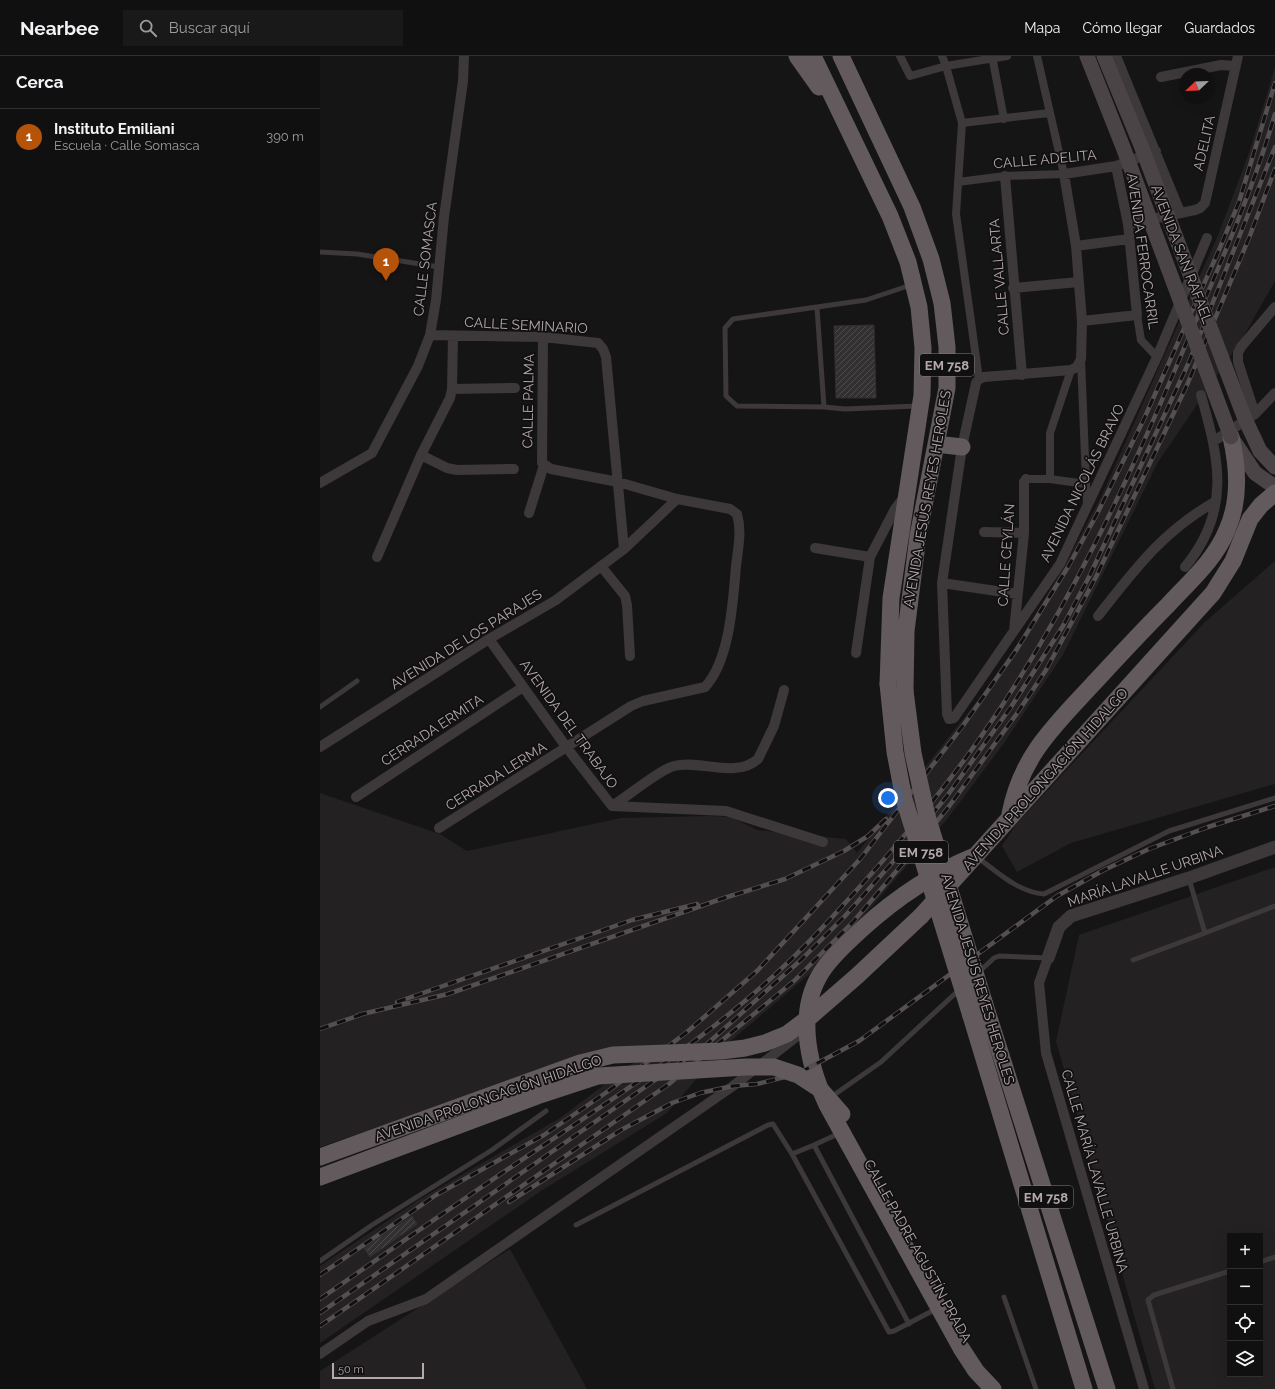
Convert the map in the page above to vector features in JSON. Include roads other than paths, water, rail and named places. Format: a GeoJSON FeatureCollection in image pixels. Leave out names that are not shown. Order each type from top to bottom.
{"type":"FeatureCollection","features":[{"type":"Feature","properties":{"kind":"highway"},"geometry":{"type":"LineString","coordinates":[[797,56],[851,134]]}},
{"type":"Feature","properties":{"kind":"highway","name":"AVENIDA JESÚS REYES HEROLES"},"geometry":{"type":"LineString","coordinates":[[813,56],[890,216],[908,262],[919,308],[923,348],[920,406],[891,598],[888,684],[894,744],[904,799],[1084,1389]]}},
{"type":"Feature","properties":{"kind":"highway","name":"AVENIDA JESÚS REYES HEROLES"},"geometry":{"type":"LineString","coordinates":[[841,56],[912,208],[931,259],[942,304],[947,347],[947,388],[918,536],[906,631],[905,691],[913,753],[927,816],[985,1005],[1107,1389]]}},
{"type":"Feature","properties":{"kind":"highway"},"geometry":{"type":"LineString","coordinates":[[1010,816],[1018,785],[1024,770],[1040,743],[1143,630],[1209,561],[1228,528],[1236,489],[1236,463],[1231,437]]}},
{"type":"Feature","properties":{"kind":"highway"},"geometry":{"type":"LineString","coordinates":[[936,444],[962,447]]}},
{"type":"Feature","properties":{"kind":"highway","name":"AVENIDA PROLONGACIÓN HIDALGO"},"geometry":{"type":"LineString","coordinates":[[320,1157],[580,1063],[598,1058],[721,1051],[765,1043],[787,1034],[812,1016],[921,916],[1213,593],[1233,561],[1250,519],[1261,505],[1275,493]]}},
{"type":"Feature","properties":{"kind":"highway"},"geometry":{"type":"LineString","coordinates":[[975,856],[940,872],[910,889],[877,915],[838,950],[824,968],[813,989],[807,1015],[806,1029],[813,1070],[825,1101],[841,1132],[938,1308],[976,1372],[993,1389]]}},
{"type":"Feature","properties":{"kind":"highway","name":"AVENIDA PROLONGACIÓN HIDALGO"},"geometry":{"type":"LineString","coordinates":[[320,1177],[544,1093],[598,1076],[746,1066],[774,1068],[798,1075],[821,1090],[842,1114]]}},
{"type":"Feature","properties":{"kind":"highway","name":"CALLE PADRE AGUSTÍN PRADA"},"geometry":{"type":"LineString","coordinates":[[842,1114],[993,1389]]}},
{"type":"Feature","properties":{"kind":"main road","name":"AVENIDA SAN RAFAEL"},"geometry":{"type":"LineString","coordinates":[[1087,56],[1123,147],[1231,437]]}},
{"type":"Feature","properties":{"kind":"main road","name":"AVENIDA SAN RAFAEL"},"geometry":{"type":"LineString","coordinates":[[1104,56],[1142,148],[1245,420],[1260,451],[1275,468]]}},
{"type":"Feature","properties":{"kind":"main road"},"geometry":{"type":"LineString","coordinates":[[1231,437],[1256,473],[1275,487]]}},
{"type":"Feature","properties":{"kind":"street","name":"CALLE SOMASCA"},"geometry":{"type":"LineString","coordinates":[[320,483],[372,453],[418,366],[430,335],[444,217],[463,81],[464,56]]}},
{"type":"Feature","properties":{"kind":"street"},"geometry":{"type":"LineString","coordinates":[[900,56],[910,76],[946,66],[992,57],[1007,56]]}},
{"type":"Feature","properties":{"kind":"street"},"geometry":{"type":"LineString","coordinates":[[942,56],[962,123],[956,214],[979,379]]}},
{"type":"Feature","properties":{"kind":"street"},"geometry":{"type":"LineString","coordinates":[[1037,56],[1064,174],[1076,246],[1082,321],[1081,359],[1087,507]]}},
{"type":"Feature","properties":{"kind":"street","name":"AVENIDA SAN RAFAEL"},"geometry":{"type":"LineString","coordinates":[[1116,56],[1156,150],[1180,212]]}},
{"type":"Feature","properties":{"kind":"street"},"geometry":{"type":"LineString","coordinates":[[992,57],[1004,119]]}},
{"type":"Feature","properties":{"kind":"street"},"geometry":{"type":"LineString","coordinates":[[1161,77],[1237,61]]}},
{"type":"Feature","properties":{"kind":"street","name":"ADELITA"},"geometry":{"type":"LineString","coordinates":[[1180,212],[1197,209],[1205,203],[1237,61]]}},
{"type":"Feature","properties":{"kind":"street"},"geometry":{"type":"LineString","coordinates":[[962,123],[1049,113]]}},
{"type":"Feature","properties":{"kind":"street","name":"CALLE ADELITA"},"geometry":{"type":"LineString","coordinates":[[958,182],[1004,176],[1064,174],[1116,166],[1156,150]]}},
{"type":"Feature","properties":{"kind":"street","name":"AVENIDA FERROCARRIL"},"geometry":{"type":"LineString","coordinates":[[1116,166],[1128,224],[1141,340],[1157,357]]}},
{"type":"Feature","properties":{"kind":"street","name":"CALLE VALLARTA"},"geometry":{"type":"LineString","coordinates":[[1004,176],[1022,375]]}},
{"type":"Feature","properties":{"kind":"street"},"geometry":{"type":"LineString","coordinates":[[1128,224],[1180,212]]}},
{"type":"Feature","properties":{"kind":"street","name":"AVENIDA NICOLÁS BRAVO"},"geometry":{"type":"LineString","coordinates":[[942,583],[947,714],[949,719],[954,718],[1014,633],[1060,564],[1157,357],[1207,238]]}},
{"type":"Feature","properties":{"kind":"street"},"geometry":{"type":"LineString","coordinates":[[1076,246],[1129,239]]}},
{"type":"Feature","properties":{"kind":"street"},"geometry":{"type":"LineString","coordinates":[[1013,288],[1079,282]]}},
{"type":"Feature","properties":{"kind":"street"},"geometry":{"type":"LineString","coordinates":[[1255,414],[1238,362],[1238,353],[1241,347],[1275,307]]}},
{"type":"Feature","properties":{"kind":"street"},"geometry":{"type":"LineString","coordinates":[[1082,321],[1137,315]]}},
{"type":"Feature","properties":{"kind":"street","name":"CALLE SEMINARIO"},"geometry":{"type":"LineString","coordinates":[[430,335],[543,337],[598,343],[606,356],[624,549]]}},
{"type":"Feature","properties":{"kind":"street"},"geometry":{"type":"LineString","coordinates":[[377,558],[421,455],[450,398],[452,389],[453,336]]}},
{"type":"Feature","properties":{"kind":"street","name":"CALLE PALMA"},"geometry":{"type":"LineString","coordinates":[[543,337],[541,459],[544,465]]}},
{"type":"Feature","properties":{"kind":"street"},"geometry":{"type":"LineString","coordinates":[[1017,594],[942,583],[962,447],[976,383],[979,379],[984,377],[1071,370],[1077,366],[1081,359]]}},
{"type":"Feature","properties":{"kind":"street"},"geometry":{"type":"LineString","coordinates":[[1050,479],[1050,433],[1071,370]]}},
{"type":"Feature","properties":{"kind":"street"},"geometry":{"type":"LineString","coordinates":[[452,389],[515,388]]}},
{"type":"Feature","properties":{"kind":"street"},"geometry":{"type":"LineString","coordinates":[[1214,441],[1255,414],[1275,393]]}},
{"type":"Feature","properties":{"kind":"street"},"geometry":{"type":"LineString","coordinates":[[1185,566],[1200,549],[1208,532],[1216,501],[1217,461],[1214,441],[1201,395]]}},
{"type":"Feature","properties":{"kind":"street"},"geometry":{"type":"LineString","coordinates":[[421,455],[447,468],[457,470],[514,469]]}},
{"type":"Feature","properties":{"kind":"street"},"geometry":{"type":"LineString","coordinates":[[529,513],[544,465],[551,469],[618,482],[677,499]]}},
{"type":"Feature","properties":{"kind":"street"},"geometry":{"type":"LineString","coordinates":[[1026,479],[1050,479],[1086,484]]}},
{"type":"Feature","properties":{"kind":"street","name":"CALLE CEYLÁN"},"geometry":{"type":"LineString","coordinates":[[1014,633],[1024,533],[1024,482],[1026,479]]}},
{"type":"Feature","properties":{"kind":"street"},"geometry":{"type":"LineString","coordinates":[[856,653],[870,557],[895,510],[907,494]]}},
{"type":"Feature","properties":{"kind":"street"},"geometry":{"type":"LineString","coordinates":[[624,549],[677,499]]}},
{"type":"Feature","properties":{"kind":"street","name":"CERRADA LERMA"},"geometry":{"type":"LineString","coordinates":[[439,828],[631,706],[643,701],[696,690],[705,687],[710,681],[722,653],[731,622],[740,530],[738,514],[730,509],[677,499]]}},
{"type":"Feature","properties":{"kind":"street"},"geometry":{"type":"LineString","coordinates":[[1098,616],[1151,551],[1172,531],[1194,514],[1216,501]]}},
{"type":"Feature","properties":{"kind":"street"},"geometry":{"type":"LineString","coordinates":[[984,532],[1024,533]]}},
{"type":"Feature","properties":{"kind":"street"},"geometry":{"type":"LineString","coordinates":[[815,548],[870,557]]}},
{"type":"Feature","properties":{"kind":"street","name":"AVENIDA DE LOS PARAJES"},"geometry":{"type":"LineString","coordinates":[[320,747],[489,639],[556,600],[624,549]]}},
{"type":"Feature","properties":{"kind":"street"},"geometry":{"type":"LineString","coordinates":[[601,566],[625,596],[627,605],[630,656]]}},
{"type":"Feature","properties":{"kind":"street","name":"AVENIDA DEL TRABAJO"},"geometry":{"type":"LineString","coordinates":[[489,639],[567,748],[612,806],[726,811],[823,842]]}},
{"type":"Feature","properties":{"kind":"street","name":"CERRADA ERMITA"},"geometry":{"type":"LineString","coordinates":[[356,797],[523,687]]}},
{"type":"Feature","properties":{"kind":"street"},"geometry":{"type":"LineString","coordinates":[[612,806],[673,766],[726,768],[746,766],[753,763],[758,759],[774,726],[784,690]]}},
{"type":"Feature","properties":{"kind":"street","name":"MARÍA LAVALLE URBINA"},"geometry":{"type":"LineString","coordinates":[[1048,958],[1059,927],[1071,916],[1189,878],[1275,847]]}},
{"type":"Feature","properties":{"kind":"street","name":"CALLE MARÍA LAVALLE URBINA"},"geometry":{"type":"LineString","coordinates":[[1048,958],[1039,983],[1046,1053],[1144,1389]]}},
{"type":"Feature","properties":{"kind":"street"},"geometry":{"type":"LineString","coordinates":[[320,1354],[368,1321],[426,1299],[733,1086],[806,1029]]}},
{"type":"Feature","properties":{"kind":"lane"},"geometry":{"type":"LineString","coordinates":[[320,252],[357,254],[439,267]]}},
{"type":"Feature","properties":{"kind":"lane"},"geometry":{"type":"LineString","coordinates":[[913,284],[866,300],[733,319],[724,328],[726,396],[737,406],[824,407],[845,409],[920,406]]}},
{"type":"Feature","properties":{"kind":"lane"},"geometry":{"type":"LineString","coordinates":[[817,308],[824,407]]}},
{"type":"Feature","properties":{"kind":"lane"},"geometry":{"type":"LineString","coordinates":[[320,707],[357,682]]}},
{"type":"Feature","properties":{"kind":"lane"},"geometry":{"type":"LineString","coordinates":[[975,856],[1016,885],[1034,894],[1044,894],[1169,831],[1275,798]]}},
{"type":"Feature","properties":{"kind":"lane"},"geometry":{"type":"LineString","coordinates":[[1189,878],[1205,933]]}},
{"type":"Feature","properties":{"kind":"lane"},"geometry":{"type":"LineString","coordinates":[[1133,960],[1275,906]]}},
{"type":"Feature","properties":{"kind":"lane"},"geometry":{"type":"LineString","coordinates":[[971,979],[994,958],[999,956],[1048,958]]}},
{"type":"Feature","properties":{"kind":"lane"},"geometry":{"type":"LineString","coordinates":[[825,1101],[881,1062],[966,984]]}},
{"type":"Feature","properties":{"kind":"lane"},"geometry":{"type":"LineString","coordinates":[[320,1261],[372,1225],[492,1150],[546,1111]]}},
{"type":"Feature","properties":{"kind":"lane"},"geometry":{"type":"LineString","coordinates":[[576,1225],[768,1125],[773,1124],[778,1129],[792,1154],[889,1332],[909,1324],[938,1308]]}},
{"type":"Feature","properties":{"kind":"lane"},"geometry":{"type":"LineString","coordinates":[[792,1154],[841,1132]]}},
{"type":"Feature","properties":{"kind":"lane"},"geometry":{"type":"LineString","coordinates":[[814,1145],[909,1324]]}},
{"type":"Feature","properties":{"kind":"lane"},"geometry":{"type":"LineString","coordinates":[[1263,1261],[1275,1257]]}},
{"type":"Feature","properties":{"kind":"lane"},"geometry":{"type":"LineString","coordinates":[[1173,1389],[1148,1300],[1154,1295],[1227,1272]]}},
{"type":"Feature","properties":{"kind":"lane"},"geometry":{"type":"LineString","coordinates":[[1004,1297],[1036,1389]]}},
{"type":"Feature","properties":{"kind":"railway"},"geometry":{"type":"LineString","coordinates":[[320,1275],[436,1195],[544,1135],[607,1092],[687,1032],[757,971],[861,858],[962,727],[1015,652],[1068,567],[1097,514],[1144,419],[1239,202],[1275,83]]}},
{"type":"Feature","properties":{"kind":"railway"},"geometry":{"type":"LineString","coordinates":[[320,1299],[518,1162],[604,1105],[688,1046],[715,1025],[768,981],[796,955],[847,901],[928,807],[955,773],[1012,691],[1069,593],[1096,542],[1145,439],[1225,253],[1247,198],[1275,114]]}},
{"type":"Feature","properties":{"kind":"railway"},"geometry":{"type":"LineString","coordinates":[[320,1313],[707,1044],[801,960],[845,916],[899,855],[947,796],[1011,707],[1063,626],[1090,575],[1189,362],[1275,147]]}},
{"type":"Feature","properties":{"kind":"railway"},"geometry":{"type":"LineString","coordinates":[[320,1326],[669,1084],[794,981],[853,922],[905,861],[950,805],[1018,712],[1046,670],[1096,577],[1187,385],[1249,238],[1275,169]]}},
{"type":"Feature","properties":{"kind":"railway"},"geometry":{"type":"LineString","coordinates":[[509,1202],[621,1130],[672,1103],[700,1093],[733,1086],[757,1084],[797,1074],[859,1041],[1057,896],[1104,870],[1149,849],[1208,827],[1275,806]]}},
{"type":"Feature","properties":{"kind":"railway"},"geometry":{"type":"LineString","coordinates":[[358,1015],[448,994],[724,898],[785,879],[844,851],[868,836],[886,819]]}},
{"type":"Feature","properties":{"kind":"railway"},"geometry":{"type":"LineString","coordinates":[[397,1002],[632,920],[697,904]]}},
{"type":"Feature","properties":{"kind":"railway"},"geometry":{"type":"LineString","coordinates":[[320,1029],[363,1014]]}},
{"type":"Feature","properties":{"kind":"place","name":"Instituto Emiliani"},"geometry":{"type":"Point","coordinates":[386,281]}}]}
